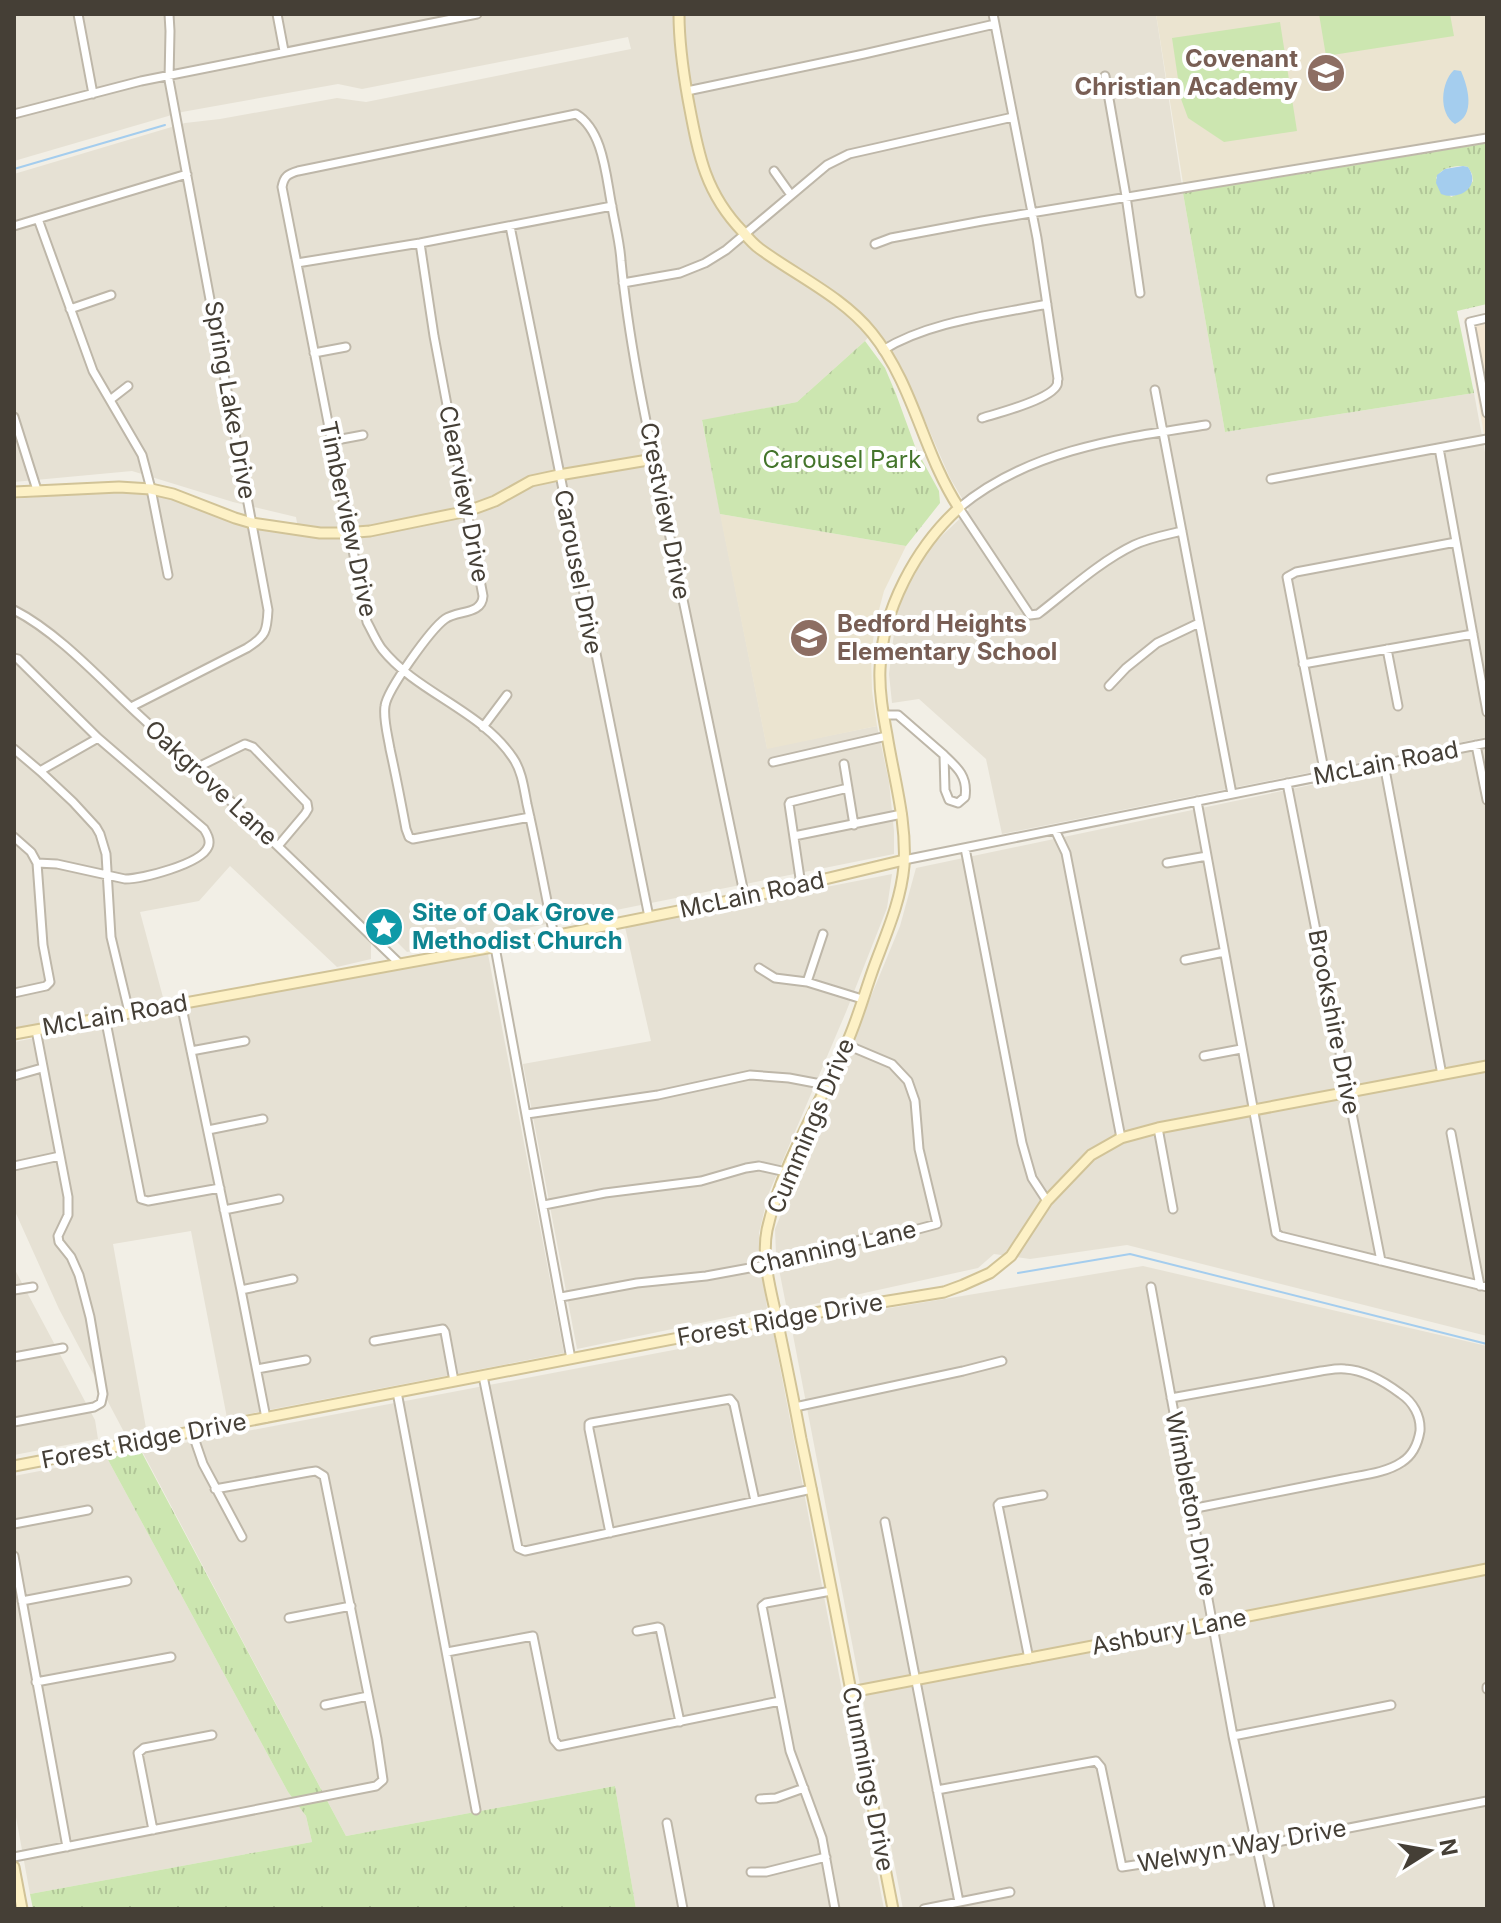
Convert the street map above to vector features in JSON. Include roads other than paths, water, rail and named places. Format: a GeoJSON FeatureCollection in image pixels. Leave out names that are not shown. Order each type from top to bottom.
{"type":"FeatureCollection","features":[{"type":"Feature","properties":{"kind":"street"},"geometry":{"type":"LineString","coordinates":[[78,14],[93,94]]}},
{"type":"Feature","properties":{"kind":"street","name":"Spring Lake Drive"},"geometry":{"type":"LineString","coordinates":[[131,707],[258,641],[267,628],[268,610],[168,76],[169,14]]}},
{"type":"Feature","properties":{"kind":"street"},"geometry":{"type":"LineString","coordinates":[[277,14],[284,51]]}},
{"type":"Feature","properties":{"kind":"street"},"geometry":{"type":"LineString","coordinates":[[14,114],[168,76],[477,14]]}},
{"type":"Feature","properties":{"kind":"street"},"geometry":{"type":"LineString","coordinates":[[679,14],[679,36],[696,145],[720,205],[756,246],[853,313],[872,333],[900,378],[930,453],[959,508],[1026,612],[1038,614],[1122,551],[1148,539],[1182,531]]}},
{"type":"Feature","properties":{"kind":"street"},"geometry":{"type":"LineString","coordinates":[[982,418],[1033,401],[1054,389],[1058,379],[1032,212],[993,14]]}},
{"type":"Feature","properties":{"kind":"street"},"geometry":{"type":"LineString","coordinates":[[687,91],[995,24]]}},
{"type":"Feature","properties":{"kind":"street"},"geometry":{"type":"LineString","coordinates":[[1105,76],[1140,293]]}},
{"type":"Feature","properties":{"kind":"street","name":"Timberview Drive"},"geometry":{"type":"LineString","coordinates":[[554,936],[530,817],[513,757],[483,727],[404,670],[380,646],[367,622],[282,187],[287,174],[298,171],[576,114],[587,125]]}},
{"type":"Feature","properties":{"kind":"street"},"geometry":{"type":"LineString","coordinates":[[623,283],[680,273],[705,263],[745,235],[827,165],[849,154],[1013,117]]}},
{"type":"Feature","properties":{"kind":"street","name":"Crestview Drive"},"geometry":{"type":"LineString","coordinates":[[587,125],[599,145],[612,206],[654,459],[745,898]]}},
{"type":"Feature","properties":{"kind":"street"},"geometry":{"type":"LineString","coordinates":[[875,244],[891,238],[1032,212],[1487,138]]}},
{"type":"Feature","properties":{"kind":"street"},"geometry":{"type":"LineString","coordinates":[[774,171],[791,195]]}},
{"type":"Feature","properties":{"kind":"street"},"geometry":{"type":"LineString","coordinates":[[14,226],[187,174]]}},
{"type":"Feature","properties":{"kind":"street"},"geometry":{"type":"LineString","coordinates":[[297,263],[612,206]]}},
{"type":"Feature","properties":{"kind":"street"},"geometry":{"type":"LineString","coordinates":[[38,219],[93,371],[142,455],[168,575]]}},
{"type":"Feature","properties":{"kind":"street","name":"Carousel Drive"},"geometry":{"type":"LineString","coordinates":[[510,226],[649,917]]}},
{"type":"Feature","properties":{"kind":"street","name":"Clearview Drive"},"geometry":{"type":"LineString","coordinates":[[420,243],[483,602],[478,609],[459,612],[443,620],[404,670],[384,707],[389,743],[409,837],[413,839],[530,817]]}},
{"type":"Feature","properties":{"kind":"street"},"geometry":{"type":"LineString","coordinates":[[70,309],[111,295]]}},
{"type":"Feature","properties":{"kind":"street"},"geometry":{"type":"LineString","coordinates":[[883,350],[931,328],[1047,304]]}},
{"type":"Feature","properties":{"kind":"street"},"geometry":{"type":"LineString","coordinates":[[1487,318],[1470,322],[1487,413]]}},
{"type":"Feature","properties":{"kind":"street"},"geometry":{"type":"LineString","coordinates":[[314,353],[346,347]]}},
{"type":"Feature","properties":{"kind":"street"},"geometry":{"type":"LineString","coordinates":[[110,400],[128,386]]}},
{"type":"Feature","properties":{"kind":"street"},"geometry":{"type":"LineString","coordinates":[[1155,390],[1232,794]]}},
{"type":"Feature","properties":{"kind":"street"},"geometry":{"type":"LineString","coordinates":[[14,417],[37,490]]}},
{"type":"Feature","properties":{"kind":"street"},"geometry":{"type":"LineString","coordinates":[[959,508],[997,481],[1043,460],[1109,441],[1206,425]]}},
{"type":"Feature","properties":{"kind":"street"},"geometry":{"type":"LineString","coordinates":[[331,441],[363,435]]}},
{"type":"Feature","properties":{"kind":"street"},"geometry":{"type":"LineString","coordinates":[[1271,479],[1487,439]]}},
{"type":"Feature","properties":{"kind":"street"},"geometry":{"type":"LineString","coordinates":[[1439,448],[1487,712]]}},
{"type":"Feature","properties":{"kind":"street"},"geometry":{"type":"LineString","coordinates":[[14,492],[119,487],[151,489],[252,523],[320,533],[370,531],[468,511],[495,501],[531,481],[654,459]]}},
{"type":"Feature","properties":{"kind":"street","name":"Cummings Drive"},"geometry":{"type":"LineString","coordinates":[[893,1909],[766,1265],[767,1231],[786,1172],[847,1045],[893,918],[904,860],[902,814],[887,736],[880,669],[888,620],[915,560],[931,535],[959,508]]}},
{"type":"Feature","properties":{"kind":"street"},"geometry":{"type":"LineString","coordinates":[[1325,775],[1287,577],[1296,572],[1456,542]]}},
{"type":"Feature","properties":{"kind":"street","name":"Oakgrove Lane"},"geometry":{"type":"LineString","coordinates":[[14,610],[38,624],[131,707],[400,964]]}},
{"type":"Feature","properties":{"kind":"street"},"geometry":{"type":"LineString","coordinates":[[1109,686],[1157,643],[1199,623]]}},
{"type":"Feature","properties":{"kind":"street"},"geometry":{"type":"LineString","coordinates":[[1303,664],[1473,634]]}},
{"type":"Feature","properties":{"kind":"street"},"geometry":{"type":"LineString","coordinates":[[1387,649],[1398,706]]}},
{"type":"Feature","properties":{"kind":"street"},"geometry":{"type":"LineString","coordinates":[[14,658],[98,738],[204,829],[209,840],[204,853],[184,864],[137,879],[37,863]]}},
{"type":"Feature","properties":{"kind":"street"},"geometry":{"type":"LineString","coordinates":[[483,727],[507,695]]}},
{"type":"Feature","properties":{"kind":"street"},"geometry":{"type":"LineString","coordinates":[[884,715],[898,715],[944,755],[962,772],[967,788],[965,797],[958,803],[949,800],[945,790],[944,755]]}},
{"type":"Feature","properties":{"kind":"street"},"geometry":{"type":"LineString","coordinates":[[773,762],[887,736]]}},
{"type":"Feature","properties":{"kind":"street"},"geometry":{"type":"LineString","coordinates":[[40,771],[98,738]]}},
{"type":"Feature","properties":{"kind":"street","name":"McLain Road"},"geometry":{"type":"LineString","coordinates":[[14,1034],[554,936],[745,898],[904,860],[1487,743]]}},
{"type":"Feature","properties":{"kind":"street"},"geometry":{"type":"LineString","coordinates":[[196,768],[245,744],[253,747],[307,803],[305,814],[278,846]]}},
{"type":"Feature","properties":{"kind":"street"},"geometry":{"type":"LineString","coordinates":[[1476,745],[1487,800]]}},
{"type":"Feature","properties":{"kind":"street"},"geometry":{"type":"LineString","coordinates":[[14,749],[96,827],[103,842],[111,937],[129,1012]]}},
{"type":"Feature","properties":{"kind":"street"},"geometry":{"type":"LineString","coordinates":[[844,764],[854,825]]}},
{"type":"Feature","properties":{"kind":"street"},"geometry":{"type":"LineString","coordinates":[[1384,764],[1442,1075]]}},
{"type":"Feature","properties":{"kind":"street","name":"Brookshire Drive"},"geometry":{"type":"LineString","coordinates":[[1287,783],[1381,1261]]}},
{"type":"Feature","properties":{"kind":"street"},"geometry":{"type":"LineString","coordinates":[[801,885],[790,802],[848,788]]}},
{"type":"Feature","properties":{"kind":"street"},"geometry":{"type":"LineString","coordinates":[[1197,801],[1276,1233],[1484,1286],[1451,1133]]}},
{"type":"Feature","properties":{"kind":"street"},"geometry":{"type":"LineString","coordinates":[[794,836],[902,814]]}},
{"type":"Feature","properties":{"kind":"street"},"geometry":{"type":"LineString","coordinates":[[1055,830],[1066,853],[1121,1138]]}},
{"type":"Feature","properties":{"kind":"street"},"geometry":{"type":"LineString","coordinates":[[14,837],[31,852],[37,863],[43,945],[50,982],[46,986],[14,993]]}},
{"type":"Feature","properties":{"kind":"street"},"geometry":{"type":"LineString","coordinates":[[965,848],[1022,1143],[1032,1178],[1047,1201]]}},
{"type":"Feature","properties":{"kind":"street"},"geometry":{"type":"LineString","coordinates":[[1167,863],[1207,856]]}},
{"type":"Feature","properties":{"kind":"street"},"geometry":{"type":"LineString","coordinates":[[807,982],[823,934]]}},
{"type":"Feature","properties":{"kind":"street"},"geometry":{"type":"LineString","coordinates":[[495,947],[571,1359]]}},
{"type":"Feature","properties":{"kind":"street"},"geometry":{"type":"LineString","coordinates":[[1185,960],[1224,952]]}},
{"type":"Feature","properties":{"kind":"street"},"geometry":{"type":"LineString","coordinates":[[759,968],[775,978],[807,982],[862,999]]}},
{"type":"Feature","properties":{"kind":"street"},"geometry":{"type":"LineString","coordinates":[[181,1003],[266,1418]]}},
{"type":"Feature","properties":{"kind":"street"},"geometry":{"type":"LineString","coordinates":[[105,1017],[141,1199],[148,1201],[220,1188]]}},
{"type":"Feature","properties":{"kind":"street"},"geometry":{"type":"LineString","coordinates":[[14,1422],[94,1407],[101,1403],[103,1394],[90,1317],[75,1265],[62,1248],[58,1236],[69,1206],[36,1030]]}},
{"type":"Feature","properties":{"kind":"street"},"geometry":{"type":"LineString","coordinates":[[191,1051],[245,1041]]}},
{"type":"Feature","properties":{"kind":"street","name":"Channing Lane"},"geometry":{"type":"LineString","coordinates":[[561,1297],[766,1265],[937,1224],[919,1149],[915,1101],[908,1081],[892,1064],[847,1045]]}},
{"type":"Feature","properties":{"kind":"street"},"geometry":{"type":"LineString","coordinates":[[1204,1056],[1241,1049]]}},
{"type":"Feature","properties":{"kind":"street","name":"Forest Ridge Drive"},"geometry":{"type":"LineString","coordinates":[[14,1466],[777,1319],[944,1292],[990,1273],[1011,1256],[1047,1201],[1091,1155],[1121,1138],[1158,1128],[1487,1066]]}},
{"type":"Feature","properties":{"kind":"street"},"geometry":{"type":"LineString","coordinates":[[14,1076],[42,1068]]}},
{"type":"Feature","properties":{"kind":"street"},"geometry":{"type":"LineString","coordinates":[[527,1114],[658,1095],[750,1075],[771,1075],[826,1085]]}},
{"type":"Feature","properties":{"kind":"street"},"geometry":{"type":"LineString","coordinates":[[208,1130],[263,1119]]}},
{"type":"Feature","properties":{"kind":"street"},"geometry":{"type":"LineString","coordinates":[[1158,1128],[1173,1209]]}},
{"type":"Feature","properties":{"kind":"street"},"geometry":{"type":"LineString","coordinates":[[14,1166],[60,1156]]}},
{"type":"Feature","properties":{"kind":"street"},"geometry":{"type":"LineString","coordinates":[[544,1205],[605,1193],[701,1181],[759,1166],[786,1172]]}},
{"type":"Feature","properties":{"kind":"street"},"geometry":{"type":"LineString","coordinates":[[224,1210],[279,1199]]}},
{"type":"Feature","properties":{"kind":"street"},"geometry":{"type":"LineString","coordinates":[[241,1290],[293,1279]]}},
{"type":"Feature","properties":{"kind":"street"},"geometry":{"type":"LineString","coordinates":[[14,1290],[33,1287]]}},
{"type":"Feature","properties":{"kind":"street","name":"Wimbleton Drive"},"geometry":{"type":"LineString","coordinates":[[1151,1287],[1233,1736],[1270,1909]]}},
{"type":"Feature","properties":{"kind":"street"},"geometry":{"type":"LineString","coordinates":[[374,1341],[443,1329],[454,1381]]}},
{"type":"Feature","properties":{"kind":"street"},"geometry":{"type":"LineString","coordinates":[[14,1357],[63,1348]]}},
{"type":"Feature","properties":{"kind":"street"},"geometry":{"type":"LineString","coordinates":[[257,1369],[306,1360]]}},
{"type":"Feature","properties":{"kind":"street"},"geometry":{"type":"LineString","coordinates":[[795,1407],[1002,1361]]}},
{"type":"Feature","properties":{"kind":"street"},"geometry":{"type":"LineString","coordinates":[[1171,1398],[1346,1369],[1362,1372],[1405,1396],[1412,1404],[1420,1425],[1416,1446],[1405,1460],[1393,1467],[1191,1509]]}},
{"type":"Feature","properties":{"kind":"street"},"geometry":{"type":"LineString","coordinates":[[483,1376],[518,1548],[525,1551],[812,1489]]}},
{"type":"Feature","properties":{"kind":"street"},"geometry":{"type":"LineString","coordinates":[[397,1392],[476,1810]]}},
{"type":"Feature","properties":{"kind":"street"},"geometry":{"type":"LineString","coordinates":[[610,1533],[589,1429],[591,1423],[733,1400],[755,1501]]}},
{"type":"Feature","properties":{"kind":"street"},"geometry":{"type":"LineString","coordinates":[[192,1432],[203,1464],[242,1537]]}},
{"type":"Feature","properties":{"kind":"street"},"geometry":{"type":"LineString","coordinates":[[14,1857],[380,1784],[383,1777],[327,1481],[321,1473],[309,1472],[215,1489]]}},
{"type":"Feature","properties":{"kind":"street"},"geometry":{"type":"LineString","coordinates":[[1029,1659],[998,1505],[1043,1495]]}},
{"type":"Feature","properties":{"kind":"street"},"geometry":{"type":"LineString","coordinates":[[14,1524],[88,1510]]}},
{"type":"Feature","properties":{"kind":"street"},"geometry":{"type":"LineString","coordinates":[[885,1522],[959,1902]]}},
{"type":"Feature","properties":{"kind":"street"},"geometry":{"type":"LineString","coordinates":[[14,1556],[67,1847]]}},
{"type":"Feature","properties":{"kind":"street","name":"Ashbury Lane"},"geometry":{"type":"LineString","coordinates":[[851,1692],[1487,1569]]}},
{"type":"Feature","properties":{"kind":"street"},"geometry":{"type":"LineString","coordinates":[[22,1601],[127,1581]]}},
{"type":"Feature","properties":{"kind":"street"},"geometry":{"type":"LineString","coordinates":[[831,1591],[763,1604],[762,1612],[790,1751],[822,1838],[835,1909]]}},
{"type":"Feature","properties":{"kind":"street"},"geometry":{"type":"LineString","coordinates":[[289,1618],[351,1606]]}},
{"type":"Feature","properties":{"kind":"street"},"geometry":{"type":"LineString","coordinates":[[637,1631],[660,1628],[680,1722]]}},
{"type":"Feature","properties":{"kind":"street"},"geometry":{"type":"LineString","coordinates":[[447,1652],[533,1636],[554,1740],[559,1746],[780,1701]]}},
{"type":"Feature","properties":{"kind":"street"},"geometry":{"type":"LineString","coordinates":[[36,1682],[171,1657]]}},
{"type":"Feature","properties":{"kind":"street"},"geometry":{"type":"LineString","coordinates":[[325,1705],[368,1696]]}},
{"type":"Feature","properties":{"kind":"street"},"geometry":{"type":"LineString","coordinates":[[1233,1736],[1391,1705]]}},
{"type":"Feature","properties":{"kind":"street"},"geometry":{"type":"LineString","coordinates":[[153,1830],[138,1753],[144,1748],[212,1735]]}},
{"type":"Feature","properties":{"kind":"street","name":"Welwyn Way Drive"},"geometry":{"type":"LineString","coordinates":[[937,1790],[1096,1761],[1101,1767],[1122,1867],[1257,1846],[1487,1801]]}},
{"type":"Feature","properties":{"kind":"street"},"geometry":{"type":"LineString","coordinates":[[760,1799],[776,1798],[804,1788]]}},
{"type":"Feature","properties":{"kind":"street"},"geometry":{"type":"LineString","coordinates":[[667,1823],[683,1909]]}},
{"type":"Feature","properties":{"kind":"street"},"geometry":{"type":"LineString","coordinates":[[751,1872],[766,1872],[826,1857]]}},
{"type":"Feature","properties":{"kind":"street"},"geometry":{"type":"LineString","coordinates":[[14,1867],[22,1909]]}},
{"type":"Feature","properties":{"kind":"street"},"geometry":{"type":"LineString","coordinates":[[924,1909],[1010,1892]]}},
{"type":"Feature","properties":{"kind":"water"},"geometry":{"type":"Polygon","coordinates":[[[1454,70],[1461,71],[1468,100],[1466,114],[1455,124],[1446,113],[1443,97],[1446,82],[1454,70]]]}},
{"type":"Feature","properties":{"kind":"water"},"geometry":{"type":"Polygon","coordinates":[[[1468,167],[1472,174],[1470,186],[1455,196],[1441,194],[1436,183],[1437,175],[1445,169],[1468,167]]]}},
{"type":"Feature","properties":{"kind":"waterway"},"geometry":{"type":"LineString","coordinates":[[14,169],[165,125]]}},
{"type":"Feature","properties":{"kind":"waterway"},"geometry":{"type":"LineString","coordinates":[[1018,1273],[1130,1254],[1487,1344]]}},
{"type":"Feature","properties":{"kind":"place","name":"Covenant Christian Academy"},"geometry":{"type":"Point","coordinates":[1326,73]}},
{"type":"Feature","properties":{"kind":"place","name":"Bedford Heights Elementary School"},"geometry":{"type":"Point","coordinates":[809,638]}},
{"type":"Feature","properties":{"kind":"place","name":"Site of Oak Grove Methodist Church"},"geometry":{"type":"Point","coordinates":[384,927]}},
{"type":"Feature","properties":{"kind":"park label","name":"Carousel Park"},"geometry":{"type":"Point","coordinates":[842,460]}}]}
